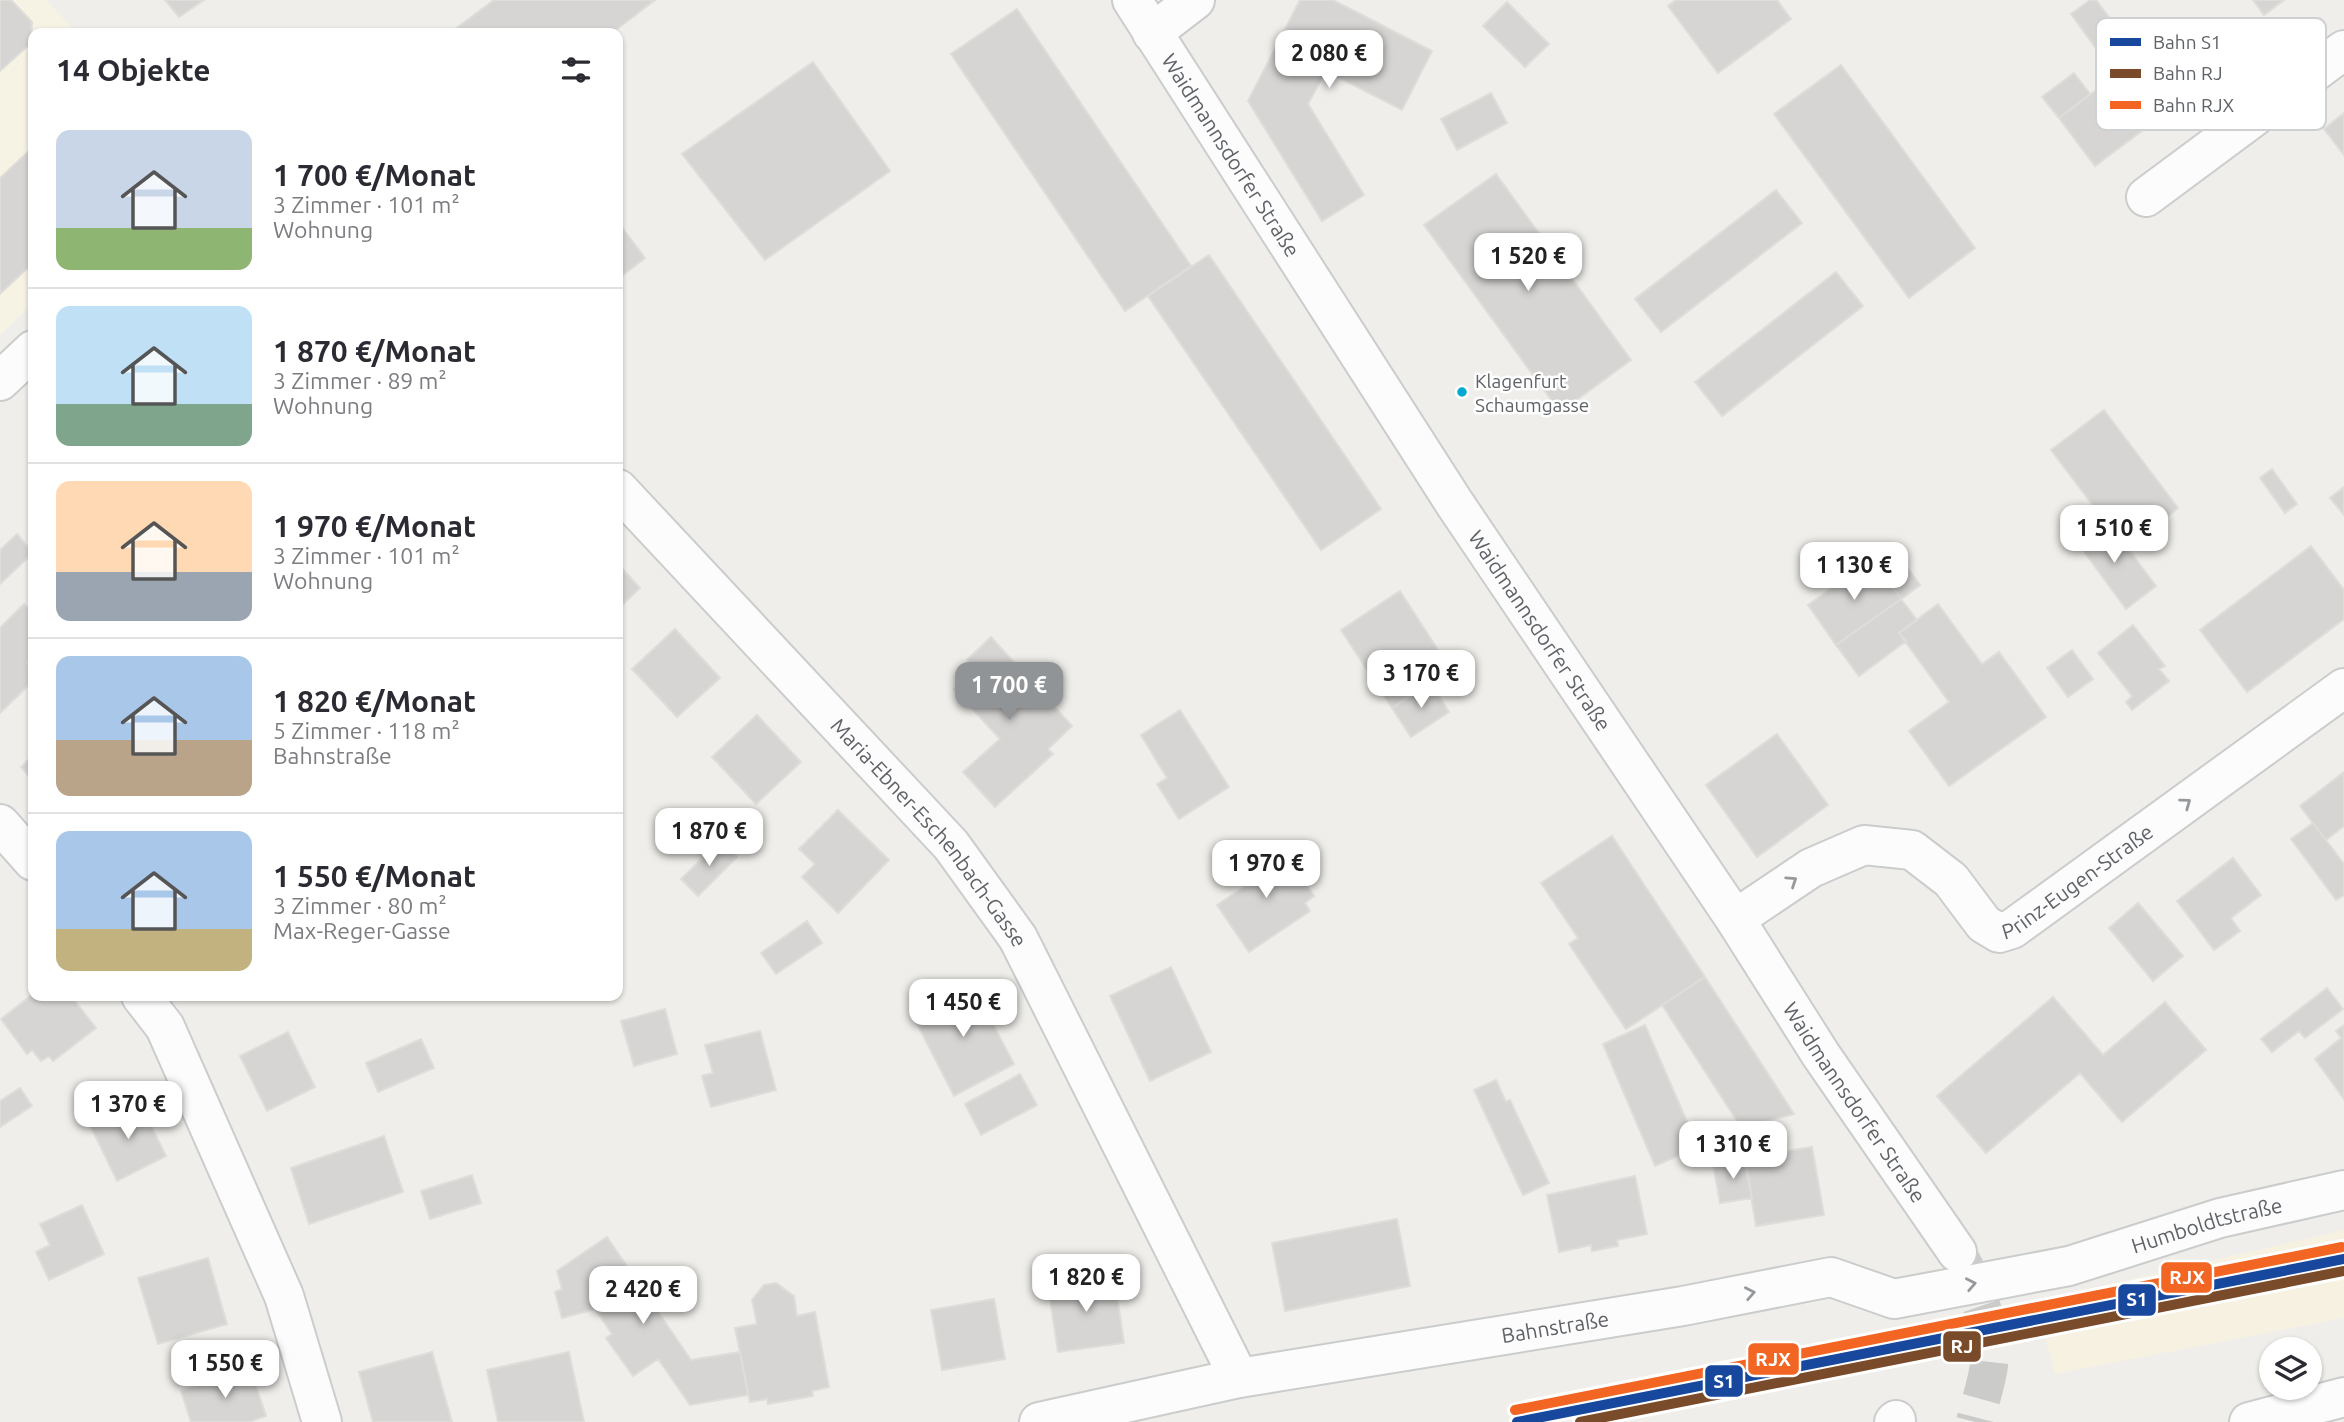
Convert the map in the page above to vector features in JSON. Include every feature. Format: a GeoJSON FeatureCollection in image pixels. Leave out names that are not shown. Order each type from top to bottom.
{"type":"FeatureCollection","features":[{"type":"Feature","properties":{"kind":"street","name":"Waidmannsdorfer Straße"},"geometry":{"type":"LineString","coordinates":[[1132,0],[1455,504],[1735,919],[1821,1055],[1957,1252]]}},
{"type":"Feature","properties":{"kind":"street"},"geometry":{"type":"LineString","coordinates":[[1152,33],[1195,0]]}},
{"type":"Feature","properties":{"kind":"street"},"geometry":{"type":"LineString","coordinates":[[2326,63],[2344,50]]}},
{"type":"Feature","properties":{"kind":"street"},"geometry":{"type":"LineString","coordinates":[[2146,197],[2236,130]]}},
{"type":"Feature","properties":{"kind":"street"},"geometry":{"type":"LineString","coordinates":[[0,381],[28,355]]}},
{"type":"Feature","properties":{"kind":"street","name":"Maria-Ebner-Eschenbach-Gasse"},"geometry":{"type":"LineString","coordinates":[[623,494],[951,845],[1017,938],[1239,1378]]}},
{"type":"Feature","properties":{"kind":"street","name":"Prinz-Eugen-Straße"},"geometry":{"type":"LineString","coordinates":[[1735,919],[1811,868],[1864,845],[1912,850],[1951,880],[1984,924],[1999,933],[2012,929],[2344,688]]}},
{"type":"Feature","properties":{"kind":"street"},"geometry":{"type":"LineString","coordinates":[[0,824],[28,855]]}},
{"type":"Feature","properties":{"kind":"street"},"geometry":{"type":"LineString","coordinates":[[145,1001],[165,1027],[284,1296],[322,1422]]}},
{"type":"Feature","properties":{"kind":"street","name":"Humboldtstraße"},"geometry":{"type":"LineString","coordinates":[[2069,1266],[2220,1217],[2344,1190]]}},
{"type":"Feature","properties":{"kind":"street","name":"Bahnstraße"},"geometry":{"type":"LineString","coordinates":[[1039,1422],[1239,1378],[1683,1306],[1830,1277],[1894,1298],[2069,1266]]}},
{"type":"Feature","properties":{"kind":"street"},"geometry":{"type":"LineString","coordinates":[[2249,1422],[2344,1398]]}},
{"type":"Feature","properties":{"kind":"shaded area"},"geometry":{"type":"Polygon","coordinates":[[[0,0],[46,0],[72,28],[28,28],[28,308],[0,335],[0,0]]]}},
{"type":"Feature","properties":{"kind":"sand"},"geometry":{"type":"Polygon","coordinates":[[[2344,1230],[2344,1318],[2055,1374],[2036,1301],[2344,1230]]]}},
{"type":"Feature","properties":{"kind":"building"},"geometry":{"type":"Polygon","coordinates":[[[0,0],[11,0],[32,22],[32,28],[28,28],[28,46],[0,71],[0,0]]]}},
{"type":"Feature","properties":{"kind":"building"},"geometry":{"type":"Polygon","coordinates":[[[165,0],[204,0],[179,17],[165,0]]]}},
{"type":"Feature","properties":{"kind":"building"},"geometry":{"type":"Polygon","coordinates":[[[494,0],[655,0],[619,28],[457,28],[494,0]]]}},
{"type":"Feature","properties":{"kind":"building"},"geometry":{"type":"Polygon","coordinates":[[[1300,0],[1333,0],[1432,51],[1402,110],[1326,71],[1308,104],[1364,195],[1322,221],[1248,101],[1300,0]]]}},
{"type":"Feature","properties":{"kind":"building"},"geometry":{"type":"Polygon","coordinates":[[[1676,0],[1777,0],[1791,19],[1718,73],[1668,6],[1676,0]]]}},
{"type":"Feature","properties":{"kind":"building"},"geometry":{"type":"Polygon","coordinates":[[[2090,0],[2096,0],[2110,18],[2096,18],[2096,48],[2071,14],[2090,0]]]}},
{"type":"Feature","properties":{"kind":"building"},"geometry":{"type":"Polygon","coordinates":[[[2253,0],[2284,0],[2264,15],[2253,0]]]}},
{"type":"Feature","properties":{"kind":"building"},"geometry":{"type":"Polygon","coordinates":[[[1507,2],[1549,44],[1525,67],[1483,26],[1507,2]]]}},
{"type":"Feature","properties":{"kind":"building"},"geometry":{"type":"Polygon","coordinates":[[[1017,9],[1191,266],[1125,311],[951,54],[1017,9]]]}},
{"type":"Feature","properties":{"kind":"building"},"geometry":{"type":"Polygon","coordinates":[[[813,62],[890,171],[765,260],[682,154],[813,62]]]}},
{"type":"Feature","properties":{"kind":"building"},"geometry":{"type":"Polygon","coordinates":[[[1841,65],[1975,248],[1909,298],[1774,114],[1841,65]]]}},
{"type":"Feature","properties":{"kind":"building"},"geometry":{"type":"Polygon","coordinates":[[[2074,73],[2090,94],[2059,118],[2042,97],[2074,73]]]}},
{"type":"Feature","properties":{"kind":"building"},"geometry":{"type":"Polygon","coordinates":[[[2096,90],[2096,130],[2143,130],[2095,166],[2059,118],[2096,90]]]}},
{"type":"Feature","properties":{"kind":"building"},"geometry":{"type":"Polygon","coordinates":[[[1491,93],[1507,123],[1457,150],[1441,119],[1491,93]]]}},
{"type":"Feature","properties":{"kind":"building"},"geometry":{"type":"Polygon","coordinates":[[[2344,113],[2344,155],[2325,130],[2344,113]]]}},
{"type":"Feature","properties":{"kind":"building"},"geometry":{"type":"Polygon","coordinates":[[[28,152],[28,268],[0,294],[0,178],[28,152]]]}},
{"type":"Feature","properties":{"kind":"building"},"geometry":{"type":"Polygon","coordinates":[[[1496,174],[1631,360],[1560,412],[1424,225],[1496,174]]]}},
{"type":"Feature","properties":{"kind":"building"},"geometry":{"type":"Polygon","coordinates":[[[1776,190],[1802,223],[1661,332],[1635,299],[1776,190]]]}},
{"type":"Feature","properties":{"kind":"building"},"geometry":{"type":"Polygon","coordinates":[[[623,229],[645,258],[623,275],[623,229]]]}},
{"type":"Feature","properties":{"kind":"building"},"geometry":{"type":"Polygon","coordinates":[[[1209,255],[1381,509],[1321,550],[1148,296],[1209,255]]]}},
{"type":"Feature","properties":{"kind":"building"},"geometry":{"type":"Polygon","coordinates":[[[1836,272],[1863,306],[1722,416],[1695,382],[1836,272]]]}},
{"type":"Feature","properties":{"kind":"building"},"geometry":{"type":"Polygon","coordinates":[[[2104,410],[2178,508],[2158,524],[2149,513],[2117,537],[2051,450],[2104,410]]]}},
{"type":"Feature","properties":{"kind":"building"},"geometry":{"type":"Polygon","coordinates":[[[2272,469],[2297,504],[2285,513],[2260,478],[2272,469]]]}},
{"type":"Feature","properties":{"kind":"building"},"geometry":{"type":"Polygon","coordinates":[[[2344,487],[2344,515],[2330,498],[2344,487]]]}},
{"type":"Feature","properties":{"kind":"building"},"geometry":{"type":"Polygon","coordinates":[[[2087,517],[2115,554],[2126,546],[2156,586],[2126,609],[2069,531],[2087,517]]]}},
{"type":"Feature","properties":{"kind":"building"},"geometry":{"type":"Polygon","coordinates":[[[17,534],[28,547],[28,558],[0,584],[0,550],[17,534]]]}},
{"type":"Feature","properties":{"kind":"building"},"geometry":{"type":"Polygon","coordinates":[[[2311,546],[2344,590],[2344,619],[2247,692],[2200,630],[2311,546]]]}},
{"type":"Feature","properties":{"kind":"building"},"geometry":{"type":"Polygon","coordinates":[[[1895,550],[1920,585],[1901,599],[1876,564],[1895,550]]]}},
{"type":"Feature","properties":{"kind":"building"},"geometry":{"type":"Polygon","coordinates":[[[1872,559],[1901,599],[1836,645],[1808,605],[1872,559]]]}},
{"type":"Feature","properties":{"kind":"building"},"geometry":{"type":"Polygon","coordinates":[[[623,569],[640,588],[623,604],[623,569]]]}},
{"type":"Feature","properties":{"kind":"building"},"geometry":{"type":"Polygon","coordinates":[[[1400,591],[1451,670],[1392,708],[1341,630],[1400,591]]]}},
{"type":"Feature","properties":{"kind":"building"},"geometry":{"type":"Polygon","coordinates":[[[1901,599],[1917,620],[1899,633],[1906,641],[1859,676],[1836,645],[1901,599]]]}},
{"type":"Feature","properties":{"kind":"building"},"geometry":{"type":"Polygon","coordinates":[[[24,604],[28,608],[28,686],[0,713],[0,628],[24,604]]]}},
{"type":"Feature","properties":{"kind":"building"},"geometry":{"type":"Polygon","coordinates":[[[1938,604],[1982,664],[1999,652],[2046,717],[1949,786],[1909,731],[1949,702],[1899,633],[1938,604]]]}},
{"type":"Feature","properties":{"kind":"building"},"geometry":{"type":"Polygon","coordinates":[[[2133,625],[2165,666],[2159,669],[2169,681],[2132,710],[2126,702],[2132,696],[2098,653],[2133,625]]]}},
{"type":"Feature","properties":{"kind":"building"},"geometry":{"type":"Polygon","coordinates":[[[675,629],[720,678],[677,717],[632,669],[675,629]]]}},
{"type":"Feature","properties":{"kind":"building"},"geometry":{"type":"Polygon","coordinates":[[[991,637],[1072,726],[1048,749],[1053,754],[995,807],[963,772],[1000,739],[954,689],[976,669],[967,660],[991,637]]]}},
{"type":"Feature","properties":{"kind":"building"},"geometry":{"type":"Polygon","coordinates":[[[2072,650],[2093,679],[2068,697],[2047,668],[2072,650]]]}},
{"type":"Feature","properties":{"kind":"building"},"geometry":{"type":"Polygon","coordinates":[[[1430,682],[1449,712],[1411,737],[1392,708],[1430,682]]]}},
{"type":"Feature","properties":{"kind":"building"},"geometry":{"type":"Polygon","coordinates":[[[1180,710],[1229,787],[1179,819],[1157,784],[1167,778],[1141,735],[1180,710]]]}},
{"type":"Feature","properties":{"kind":"building"},"geometry":{"type":"Polygon","coordinates":[[[757,715],[801,762],[756,804],[712,757],[757,715]]]}},
{"type":"Feature","properties":{"kind":"building"},"geometry":{"type":"Polygon","coordinates":[[[1777,734],[1828,805],[1757,857],[1706,785],[1777,734]]]}},
{"type":"Feature","properties":{"kind":"building"},"geometry":{"type":"Polygon","coordinates":[[[28,760],[28,775],[21,767],[28,760]]]}},
{"type":"Feature","properties":{"kind":"building"},"geometry":{"type":"Polygon","coordinates":[[[2344,772],[2344,826],[2326,840],[2300,806],[2344,772]]]}},
{"type":"Feature","properties":{"kind":"building"},"geometry":{"type":"Polygon","coordinates":[[[838,810],[889,860],[838,913],[802,877],[815,864],[799,849],[838,810]]]}},
{"type":"Feature","properties":{"kind":"building"},"geometry":{"type":"Polygon","coordinates":[[[2313,823],[2344,864],[2344,895],[2336,900],[2291,839],[2313,823]]]}},
{"type":"Feature","properties":{"kind":"building"},"geometry":{"type":"Polygon","coordinates":[[[1612,836],[1705,977],[1626,1029],[1569,944],[1578,938],[1541,883],[1612,836]]]}},
{"type":"Feature","properties":{"kind":"building"},"geometry":{"type":"Polygon","coordinates":[[[721,840],[737,857],[698,896],[681,879],[721,840]]]}},
{"type":"Feature","properties":{"kind":"building"},"geometry":{"type":"Polygon","coordinates":[[[1269,850],[1278,864],[1288,857],[1314,896],[1305,903],[1310,911],[1249,952],[1217,905],[1247,885],[1238,871],[1269,850]]]}},
{"type":"Feature","properties":{"kind":"building"},"geometry":{"type":"Polygon","coordinates":[[[2233,858],[2261,895],[2231,918],[2240,931],[2214,950],[2177,901],[2233,858]]]}},
{"type":"Feature","properties":{"kind":"building"},"geometry":{"type":"Polygon","coordinates":[[[2138,903],[2183,956],[2153,981],[2109,928],[2138,903]]]}},
{"type":"Feature","properties":{"kind":"building"},"geometry":{"type":"Polygon","coordinates":[[[807,921],[822,943],[776,974],[761,953],[807,921]]]}},
{"type":"Feature","properties":{"kind":"building"},"geometry":{"type":"Polygon","coordinates":[[[1171,967],[1211,1052],[1150,1081],[1110,996],[1171,967]]]}},
{"type":"Feature","properties":{"kind":"building"},"geometry":{"type":"Polygon","coordinates":[[[1705,977],[1794,1114],[1741,1127],[1662,1005],[1705,977]]]}},
{"type":"Feature","properties":{"kind":"building"},"geometry":{"type":"Polygon","coordinates":[[[971,982],[1014,1064],[954,1096],[912,1014],[971,982]]]}},
{"type":"Feature","properties":{"kind":"building"},"geometry":{"type":"Polygon","coordinates":[[[2327,988],[2343,1009],[2305,1038],[2299,1031],[2272,1052],[2261,1039],[2327,988]]]}},
{"type":"Feature","properties":{"kind":"building"},"geometry":{"type":"Polygon","coordinates":[[[2053,997],[2103,1055],[2165,1002],[2206,1050],[2122,1122],[2080,1073],[1986,1153],[1937,1096],[2053,997]]]}},
{"type":"Feature","properties":{"kind":"building"},"geometry":{"type":"Polygon","coordinates":[[[28,998],[28,1001],[75,1001],[96,1028],[53,1061],[49,1056],[41,1061],[32,1050],[27,1054],[1,1019],[28,998]]]}},
{"type":"Feature","properties":{"kind":"building"},"geometry":{"type":"Polygon","coordinates":[[[665,1009],[677,1054],[634,1066],[621,1021],[665,1009]]]}},
{"type":"Feature","properties":{"kind":"building"},"geometry":{"type":"Polygon","coordinates":[[[1645,1025],[1698,1147],[1655,1166],[1603,1044],[1645,1025]]]}},
{"type":"Feature","properties":{"kind":"building"},"geometry":{"type":"Polygon","coordinates":[[[2344,1025],[2344,1099],[2315,1059],[2341,1038],[2336,1031],[2344,1025]]]}},
{"type":"Feature","properties":{"kind":"building"},"geometry":{"type":"Polygon","coordinates":[[[760,1031],[776,1090],[711,1107],[702,1076],[713,1073],[705,1045],[760,1031]]]}},
{"type":"Feature","properties":{"kind":"building"},"geometry":{"type":"Polygon","coordinates":[[[288,1032],[315,1087],[267,1111],[240,1056],[288,1032]]]}},
{"type":"Feature","properties":{"kind":"building"},"geometry":{"type":"Polygon","coordinates":[[[421,1039],[434,1068],[378,1092],[366,1063],[421,1039]]]}},
{"type":"Feature","properties":{"kind":"building"},"geometry":{"type":"Polygon","coordinates":[[[1020,1074],[1037,1105],[981,1135],[965,1104],[1020,1074]]]}},
{"type":"Feature","properties":{"kind":"building"},"geometry":{"type":"Polygon","coordinates":[[[1496,1080],[1506,1102],[1510,1100],[1549,1183],[1523,1195],[1474,1090],[1496,1080]]]}},
{"type":"Feature","properties":{"kind":"building"},"geometry":{"type":"Polygon","coordinates":[[[20,1088],[32,1106],[0,1127],[0,1101],[20,1088]]]}},
{"type":"Feature","properties":{"kind":"building"},"geometry":{"type":"Polygon","coordinates":[[[139,1101],[166,1156],[117,1181],[90,1125],[139,1101]]]}},
{"type":"Feature","properties":{"kind":"building"},"geometry":{"type":"Polygon","coordinates":[[[384,1136],[403,1192],[309,1224],[291,1168],[384,1136]]]}},
{"type":"Feature","properties":{"kind":"building"},"geometry":{"type":"Polygon","coordinates":[[[1812,1147],[1824,1215],[1756,1226],[1745,1158],[1812,1147]]]}},
{"type":"Feature","properties":{"kind":"building"},"geometry":{"type":"Polygon","coordinates":[[[1745,1158],[1752,1198],[1720,1203],[1713,1164],[1745,1158]]]}},
{"type":"Feature","properties":{"kind":"building"},"geometry":{"type":"Polygon","coordinates":[[[472,1175],[481,1203],[430,1219],[421,1191],[472,1175]]]}},
{"type":"Feature","properties":{"kind":"building"},"geometry":{"type":"Polygon","coordinates":[[[1635,1176],[1647,1234],[1617,1240],[1618,1246],[1592,1251],[1591,1245],[1559,1252],[1547,1195],[1635,1176]]]}},
{"type":"Feature","properties":{"kind":"building"},"geometry":{"type":"Polygon","coordinates":[[[82,1205],[104,1254],[49,1280],[36,1252],[50,1245],[40,1224],[82,1205]]]}},
{"type":"Feature","properties":{"kind":"building"},"geometry":{"type":"Polygon","coordinates":[[[1397,1219],[1410,1286],[1285,1311],[1272,1243],[1397,1219]]]}},
{"type":"Feature","properties":{"kind":"building"},"geometry":{"type":"Polygon","coordinates":[[[607,1237],[691,1360],[740,1352],[748,1395],[690,1405],[658,1359],[633,1376],[606,1338],[612,1334],[595,1309],[562,1318],[555,1292],[562,1289],[557,1271],[607,1237]]]}},
{"type":"Feature","properties":{"kind":"building"},"geometry":{"type":"Polygon","coordinates":[[[208,1258],[227,1324],[158,1344],[138,1278],[208,1258]]]}},
{"type":"Feature","properties":{"kind":"building"},"geometry":{"type":"Polygon","coordinates":[[[1114,1276],[1124,1343],[1058,1352],[1048,1286],[1114,1276]]]}},
{"type":"Feature","properties":{"kind":"building"},"geometry":{"type":"Polygon","coordinates":[[[776,1283],[794,1296],[797,1316],[815,1312],[829,1387],[812,1391],[813,1396],[768,1404],[767,1399],[750,1402],[735,1328],[757,1324],[752,1300],[764,1285],[776,1283]]]}},
{"type":"Feature","properties":{"kind":"building"},"geometry":{"type":"Polygon","coordinates":[[[994,1299],[1005,1359],[942,1370],[931,1310],[994,1299]]]}},
{"type":"Feature","properties":{"kind":"building"},"geometry":{"type":"Polygon","coordinates":[[[432,1352],[452,1422],[373,1422],[359,1372],[432,1352]]]}},
{"type":"Feature","properties":{"kind":"building"},"geometry":{"type":"Polygon","coordinates":[[[569,1352],[584,1422],[498,1422],[487,1370],[569,1352]]]}},
{"type":"Feature","properties":{"kind":"building"},"geometry":{"type":"Polygon","coordinates":[[[250,1368],[266,1416],[249,1422],[191,1422],[181,1391],[250,1368]]]}},
{"type":"Feature","properties":{"kind":"tunnel"},"geometry":{"type":"LineString","coordinates":[[1958,1254],[1979,1299],[1989,1335],[1987,1375],[1975,1422]]}},
{"type":"Feature","properties":{"kind":"rail line","name":"RJX"},"geometry":{"type":"LineString","coordinates":[[1515,1410],[2342,1247]]}},
{"type":"Feature","properties":{"kind":"rail line","name":"S1"},"geometry":{"type":"LineString","coordinates":[[1517,1422],[2344,1259]]}},
{"type":"Feature","properties":{"kind":"rail line","name":"RJ"},"geometry":{"type":"LineString","coordinates":[[1580,1422],[2344,1271]]}},
{"type":"Feature","properties":{"kind":"place","name":"Klagenfurt Schaumgasse"},"geometry":{"type":"Point","coordinates":[1462,392]}}]}
